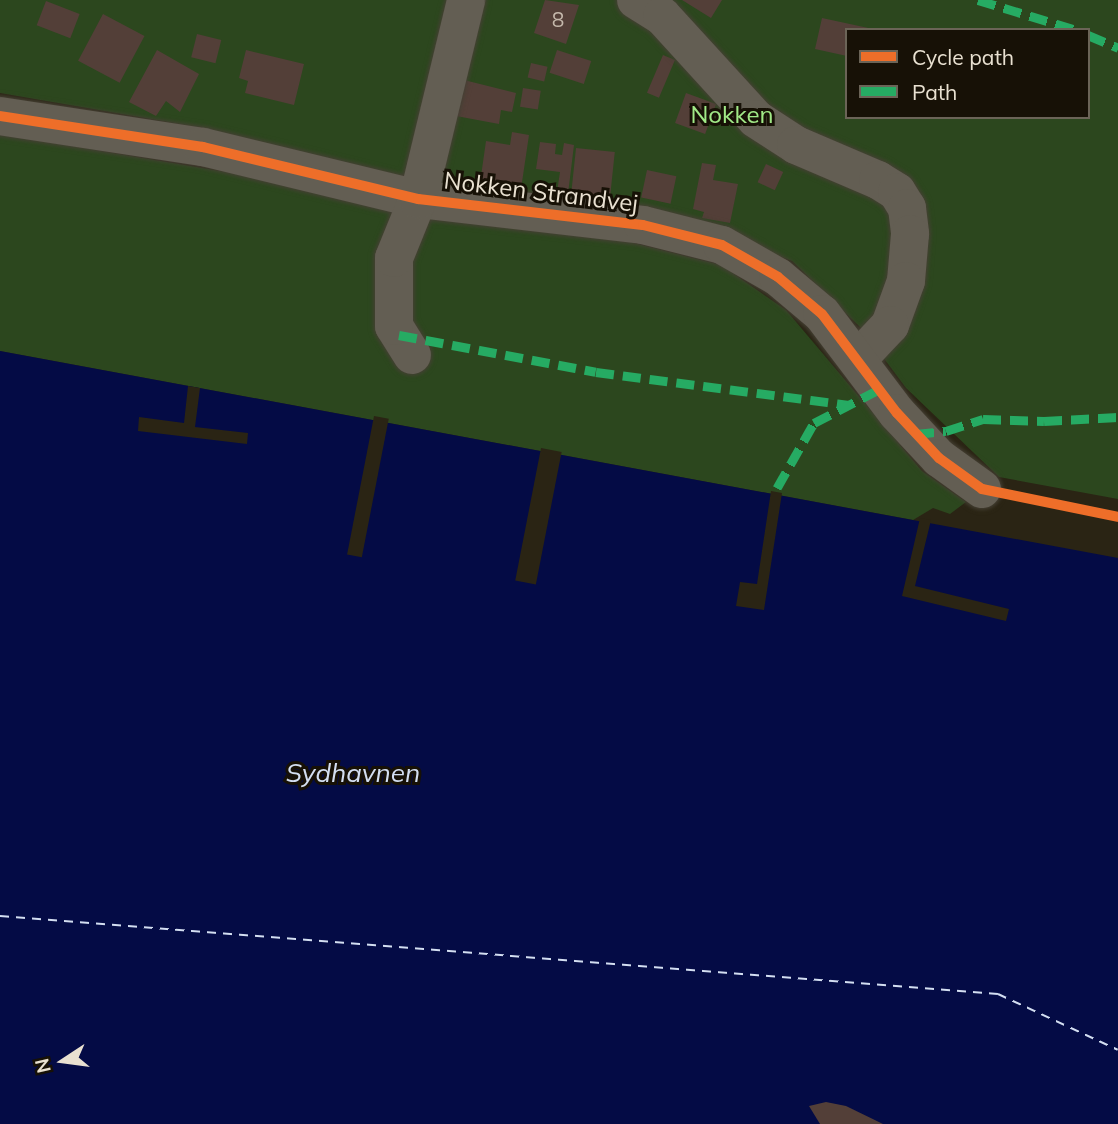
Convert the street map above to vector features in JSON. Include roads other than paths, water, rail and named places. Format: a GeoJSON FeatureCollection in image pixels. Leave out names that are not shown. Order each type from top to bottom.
{"type":"FeatureCollection","features":[{"type":"Feature","properties":{"kind":"street"},"geometry":{"type":"LineString","coordinates":[[412,355],[394,326],[394,258],[418,199],[466,0]]}},
{"type":"Feature","properties":{"kind":"street"},"geometry":{"type":"LineString","coordinates":[[636,0],[662,16],[756,119],[796,145],[878,180],[897,192],[907,208],[911,234],[906,281],[890,325],[858,359]]}},
{"type":"Feature","properties":{"kind":"street","name":"Nokken Strandvej"},"geometry":{"type":"LineString","coordinates":[[0,116],[203,147],[418,199],[643,225],[722,246],[796,292],[822,314],[897,413],[939,458],[982,489]]}},
{"type":"Feature","properties":{"kind":"water","name":"Sydhavnen"},"geometry":{"type":"Polygon","coordinates":[[[0,351],[1118,558],[1118,1124],[0,1124],[0,351]]]}},
{"type":"Feature","properties":{"kind":"park label","name":"Nokken"},"geometry":{"type":"Point","coordinates":[732,115]}}]}
